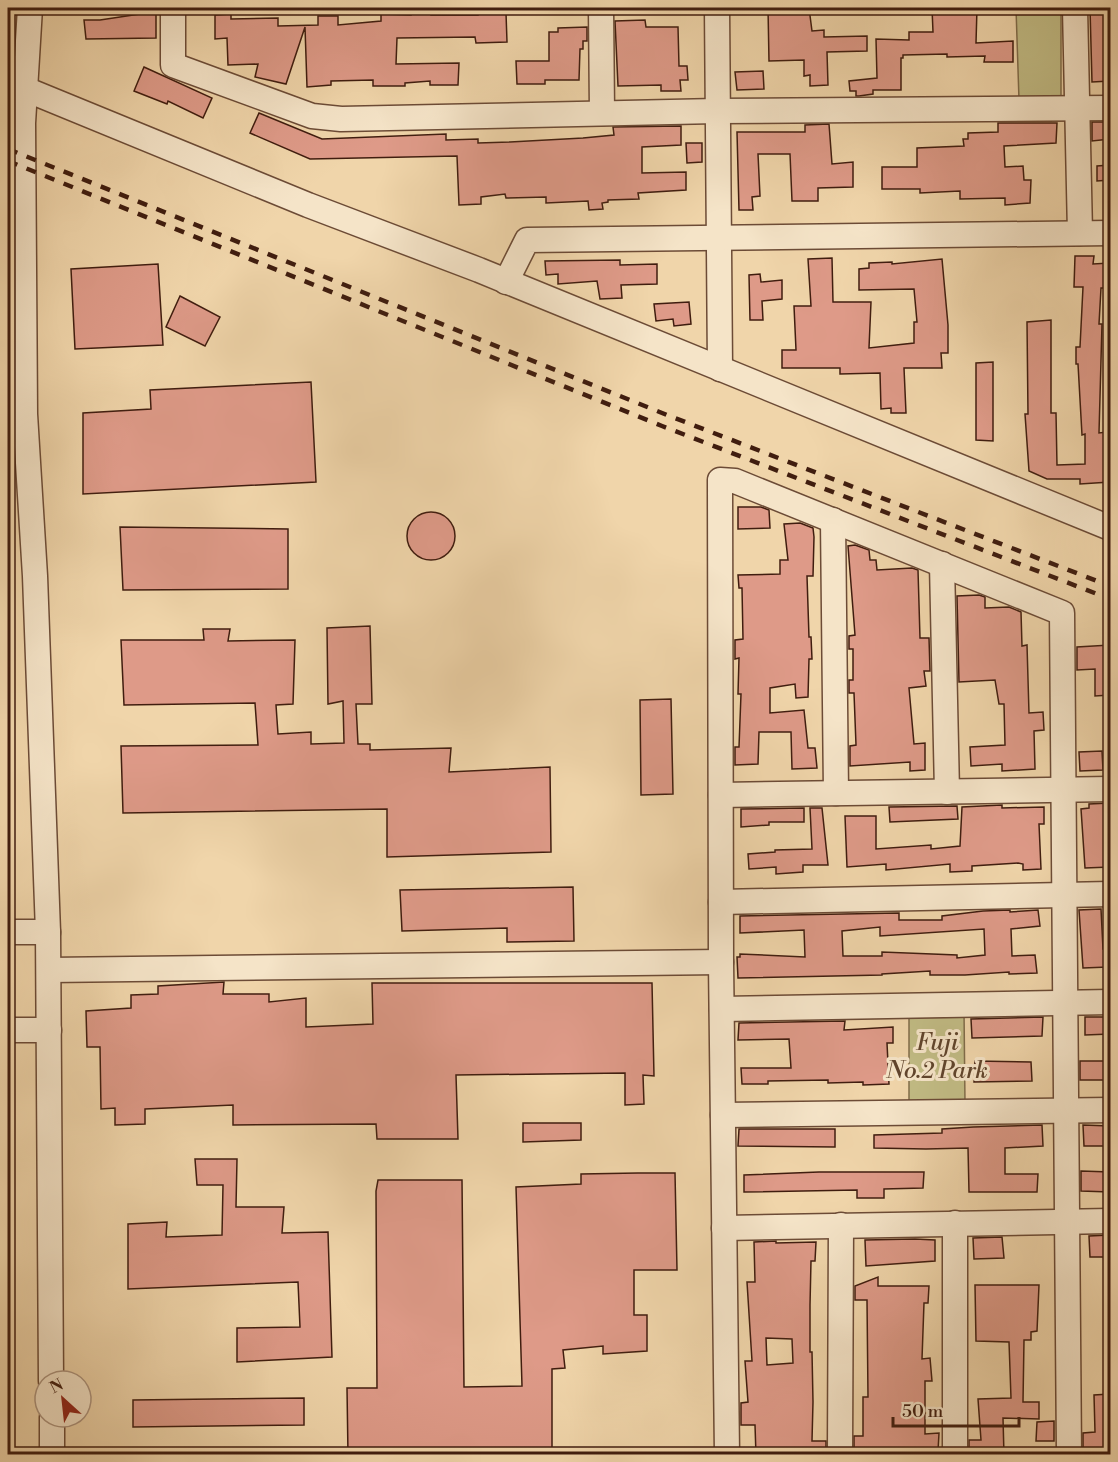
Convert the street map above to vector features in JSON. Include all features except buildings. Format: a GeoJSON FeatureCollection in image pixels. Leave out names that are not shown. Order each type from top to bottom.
{"type":"FeatureCollection","features":[{"type":"Feature","properties":{"kind":"street"},"geometry":{"type":"LineString","coordinates":[[30,8],[16,85],[22,155],[25,414],[35,576],[48,932],[51,1369]]}},
{"type":"Feature","properties":{"kind":"street"},"geometry":{"type":"LineString","coordinates":[[173,8],[173,65],[312,116],[341,119],[717,111],[1110,108]]}},
{"type":"Feature","properties":{"kind":"street"},"geometry":{"type":"LineString","coordinates":[[601,8],[602,113]]}},
{"type":"Feature","properties":{"kind":"street"},"geometry":{"type":"LineString","coordinates":[[717,8],[720,369]]}},
{"type":"Feature","properties":{"kind":"street"},"geometry":{"type":"LineString","coordinates":[[1076,8],[1080,233]]}},
{"type":"Feature","properties":{"kind":"street"},"geometry":{"type":"LineString","coordinates":[[16,85],[1110,528]]}},
{"type":"Feature","properties":{"kind":"street"},"geometry":{"type":"LineString","coordinates":[[506,282],[527,240],[1110,233]]}},
{"type":"Feature","properties":{"kind":"street"},"geometry":{"type":"LineString","coordinates":[[727,1455],[721,962],[720,480],[735,481],[1062,613],[1069,1455]]}},
{"type":"Feature","properties":{"kind":"street"},"geometry":{"type":"LineString","coordinates":[[833,520],[836,793]]}},
{"type":"Feature","properties":{"kind":"street"},"geometry":{"type":"LineString","coordinates":[[942,564],[947,792]]}},
{"type":"Feature","properties":{"kind":"street"},"geometry":{"type":"LineString","coordinates":[[721,795],[1110,789]]}},
{"type":"Feature","properties":{"kind":"street"},"geometry":{"type":"LineString","coordinates":[[721,902],[1110,894]]}},
{"type":"Feature","properties":{"kind":"street"},"geometry":{"type":"LineString","coordinates":[[11,932],[48,932]]}},
{"type":"Feature","properties":{"kind":"street"},"geometry":{"type":"LineString","coordinates":[[49,970],[721,962]]}},
{"type":"Feature","properties":{"kind":"street"},"geometry":{"type":"LineString","coordinates":[[722,1009],[1110,1002]]}},
{"type":"Feature","properties":{"kind":"street"},"geometry":{"type":"LineString","coordinates":[[13,1030],[49,1030]]}},
{"type":"Feature","properties":{"kind":"street"},"geometry":{"type":"LineString","coordinates":[[723,1115],[1110,1110]]}},
{"type":"Feature","properties":{"kind":"street"},"geometry":{"type":"LineString","coordinates":[[724,1227],[1110,1221]]}},
{"type":"Feature","properties":{"kind":"street"},"geometry":{"type":"LineString","coordinates":[[955,1223],[956,1455]]}},
{"type":"Feature","properties":{"kind":"street"},"geometry":{"type":"LineString","coordinates":[[840,1455],[841,1225]]}},
{"type":"Feature","properties":{"kind":"street"},"geometry":{"type":"LineString","coordinates":[[52,1429],[52,1455]]}},
{"type":"Feature","properties":{"kind":"green space"},"geometry":{"type":"Polygon","coordinates":[[[1016,8],[1061,8],[1061,98],[1019,100],[1016,8]]]}},
{"type":"Feature","properties":{"kind":"green space","name":"Fuji No.2 Park"},"geometry":{"type":"Polygon","coordinates":[[[964,1010],[965,1103],[909,1104],[909,1011],[964,1010]]]}},
{"type":"Feature","properties":{"kind":"waterway"},"geometry":{"type":"LineString","coordinates":[[8,1249],[12,1454]]}},
{"type":"Feature","properties":{"kind":"railway"},"geometry":{"type":"LineString","coordinates":[[8,149],[667,415],[1110,586]]}},
{"type":"Feature","properties":{"kind":"railway"},"geometry":{"type":"LineString","coordinates":[[8,161],[662,426],[1110,599]]}}]}
